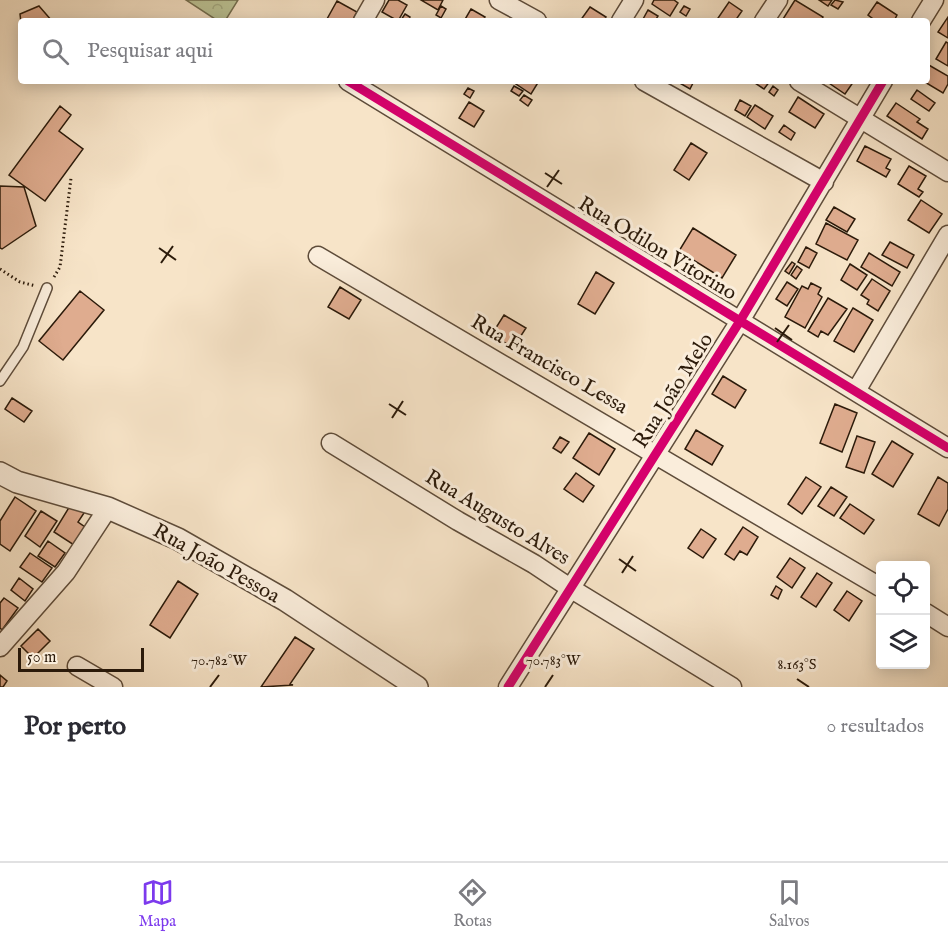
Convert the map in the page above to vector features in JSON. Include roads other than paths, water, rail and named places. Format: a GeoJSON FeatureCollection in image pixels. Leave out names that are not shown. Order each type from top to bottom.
{"type":"FeatureCollection","features":[{"type":"Feature","properties":{"kind":"street"},"geometry":{"type":"LineString","coordinates":[[365,18],[375,0]]}},
{"type":"Feature","properties":{"kind":"street"},"geometry":{"type":"LineString","coordinates":[[500,0],[532,18]]}},
{"type":"Feature","properties":{"kind":"street"},"geometry":{"type":"LineString","coordinates":[[623,18],[634,0]]}},
{"type":"Feature","properties":{"kind":"street"},"geometry":{"type":"LineString","coordinates":[[766,18],[778,0]]}},
{"type":"Feature","properties":{"kind":"street"},"geometry":{"type":"LineString","coordinates":[[923,18],[934,0]]}},
{"type":"Feature","properties":{"kind":"street","name":"Rua Odilon Vitorino"},"geometry":{"type":"LineString","coordinates":[[353,84],[948,448]]}},
{"type":"Feature","properties":{"kind":"street"},"geometry":{"type":"LineString","coordinates":[[649,84],[824,182]]}},
{"type":"Feature","properties":{"kind":"street"},"geometry":{"type":"LineString","coordinates":[[804,84],[948,172]]}},
{"type":"Feature","properties":{"kind":"street","name":"Rua João Melo"},"geometry":{"type":"LineString","coordinates":[[508,687],[740,321],[881,84]]}},
{"type":"Feature","properties":{"kind":"street"},"geometry":{"type":"LineString","coordinates":[[856,391],[948,235]]}},
{"type":"Feature","properties":{"kind":"street","name":"Rua Francisco Lessa"},"geometry":{"type":"LineString","coordinates":[[318,256],[876,584]]}},
{"type":"Feature","properties":{"kind":"street","name":"Rua Augusto Alves"},"geometry":{"type":"LineString","coordinates":[[332,443],[458,521],[534,564],[732,687]]}},
{"type":"Feature","properties":{"kind":"street","name":"Rua João Pessoa"},"geometry":{"type":"LineString","coordinates":[[0,473],[17,482],[108,508],[178,539],[285,600],[417,687]]}},
{"type":"Feature","properties":{"kind":"street"},"geometry":{"type":"LineString","coordinates":[[0,647],[66,572],[108,508]]}},
{"type":"Feature","properties":{"kind":"street"},"geometry":{"type":"LineString","coordinates":[[929,615],[948,627]]}},
{"type":"Feature","properties":{"kind":"street"},"geometry":{"type":"LineString","coordinates":[[77,666],[113,687]]}},
{"type":"Feature","properties":{"kind":"lane"},"geometry":{"type":"LineString","coordinates":[[0,381],[23,347],[46,288]]}}]}
